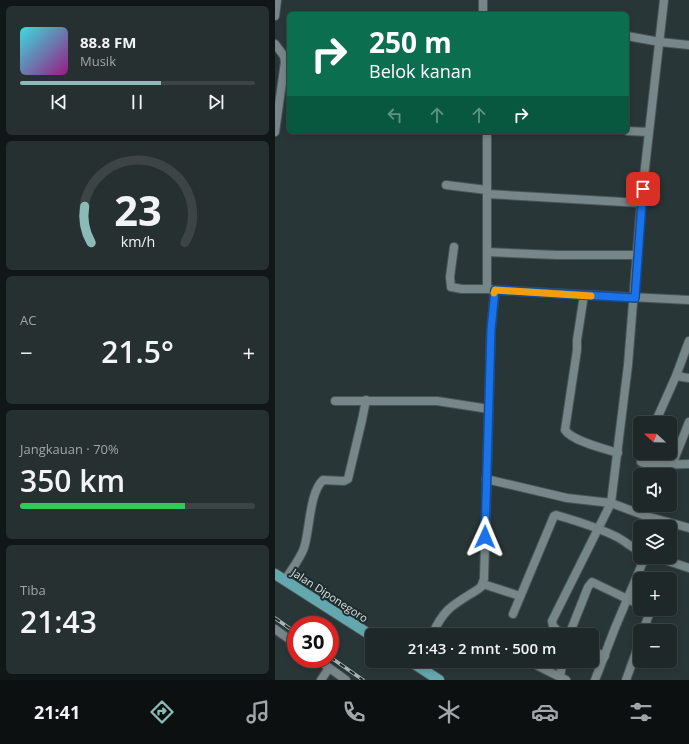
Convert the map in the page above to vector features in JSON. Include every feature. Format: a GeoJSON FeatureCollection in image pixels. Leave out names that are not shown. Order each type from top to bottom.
{"type":"FeatureCollection","features":[{"type":"Feature","properties":{"kind":"main road","name":"Jalan Diponegoro"},"geometry":{"type":"LineString","coordinates":[[275,574],[365,631]]}},
{"type":"Feature","properties":{"kind":"main road"},"geometry":{"type":"LineString","coordinates":[[422,668],[437,680]]}},
{"type":"Feature","properties":{"kind":"street"},"geometry":{"type":"LineString","coordinates":[[275,16],[277,0]]}},
{"type":"Feature","properties":{"kind":"street"},"geometry":{"type":"LineString","coordinates":[[483,0],[483,12]]}},
{"type":"Feature","properties":{"kind":"street"},"geometry":{"type":"LineString","coordinates":[[555,628],[552,621],[611,503],[635,298],[641,203],[664,0]]}},
{"type":"Feature","properties":{"kind":"street"},"geometry":{"type":"LineString","coordinates":[[629,36],[659,42],[689,45]]}},
{"type":"Feature","properties":{"kind":"street"},"geometry":{"type":"LineString","coordinates":[[275,44],[284,56],[285,62],[275,132]]}},
{"type":"Feature","properties":{"kind":"street"},"geometry":{"type":"LineString","coordinates":[[629,131],[649,132]]}},
{"type":"Feature","properties":{"kind":"street"},"geometry":{"type":"LineString","coordinates":[[435,628],[441,616],[447,610],[477,590],[483,584],[486,563],[486,479],[491,330],[491,289],[487,252],[487,134]]}},
{"type":"Feature","properties":{"kind":"street"},"geometry":{"type":"LineString","coordinates":[[446,185],[487,192],[641,203]]}},
{"type":"Feature","properties":{"kind":"street"},"geometry":{"type":"LineString","coordinates":[[453,247],[450,277],[451,286],[469,290],[491,289],[689,300]]}},
{"type":"Feature","properties":{"kind":"street"},"geometry":{"type":"LineString","coordinates":[[487,252],[557,255],[638,255]]}},
{"type":"Feature","properties":{"kind":"street"},"geometry":{"type":"LineString","coordinates":[[585,295],[577,340],[577,350],[565,430],[568,434],[575,438],[618,453]]}},
{"type":"Feature","properties":{"kind":"street"},"geometry":{"type":"LineString","coordinates":[[658,416],[676,376],[689,341]]}},
{"type":"Feature","properties":{"kind":"street"},"geometry":{"type":"LineString","coordinates":[[676,376],[689,378]]}},
{"type":"Feature","properties":{"kind":"street"},"geometry":{"type":"LineString","coordinates":[[335,401],[366,400],[446,402],[489,409]]}},
{"type":"Feature","properties":{"kind":"street"},"geometry":{"type":"LineString","coordinates":[[285,580],[305,546],[315,496],[319,484],[323,480],[344,481],[348,479],[366,400]]}},
{"type":"Feature","properties":{"kind":"street"},"geometry":{"type":"LineString","coordinates":[[672,465],[689,422]]}},
{"type":"Feature","properties":{"kind":"street"},"geometry":{"type":"LineString","coordinates":[[641,460],[641,462],[647,464],[689,464]]}},
{"type":"Feature","properties":{"kind":"street"},"geometry":{"type":"LineString","coordinates":[[486,479],[567,498],[611,503],[646,516],[689,528]]}},
{"type":"Feature","properties":{"kind":"street"},"geometry":{"type":"LineString","coordinates":[[513,614],[553,516],[555,515],[599,528],[627,542],[633,547]]}},
{"type":"Feature","properties":{"kind":"street"},"geometry":{"type":"LineString","coordinates":[[595,680],[642,564]]}},
{"type":"Feature","properties":{"kind":"street"},"geometry":{"type":"LineString","coordinates":[[677,564],[689,568]]}},
{"type":"Feature","properties":{"kind":"street"},"geometry":{"type":"LineString","coordinates":[[571,628],[581,601],[592,582],[633,601]]}},
{"type":"Feature","properties":{"kind":"street"},"geometry":{"type":"LineString","coordinates":[[483,584],[520,596]]}},
{"type":"Feature","properties":{"kind":"street"},"geometry":{"type":"LineString","coordinates":[[275,629],[287,638]]}},
{"type":"Feature","properties":{"kind":"street"},"geometry":{"type":"LineString","coordinates":[[599,653],[605,656]]}},
{"type":"Feature","properties":{"kind":"street"},"geometry":{"type":"LineString","coordinates":[[626,680],[633,660]]}},
{"type":"Feature","properties":{"kind":"street"},"geometry":{"type":"LineString","coordinates":[[321,680],[329,668],[346,680]]}},
{"type":"Feature","properties":{"kind":"street"},"geometry":{"type":"LineString","coordinates":[[539,668],[550,676],[563,678]]}},
{"type":"Feature","properties":{"kind":"railway"},"geometry":{"type":"LineString","coordinates":[[275,618],[287,627]]}},
{"type":"Feature","properties":{"kind":"railway"},"geometry":{"type":"LineString","coordinates":[[339,663],[363,680]]}},
{"type":"Feature","properties":{"kind":"slow traffic"},"geometry":{"type":"LineString","coordinates":[[494,293],[495,290],[591,296]]}},
{"type":"Feature","properties":{"kind":"route"},"geometry":{"type":"LineString","coordinates":[[485,537],[491,330],[495,290],[635,298],[643,189]]}}]}
